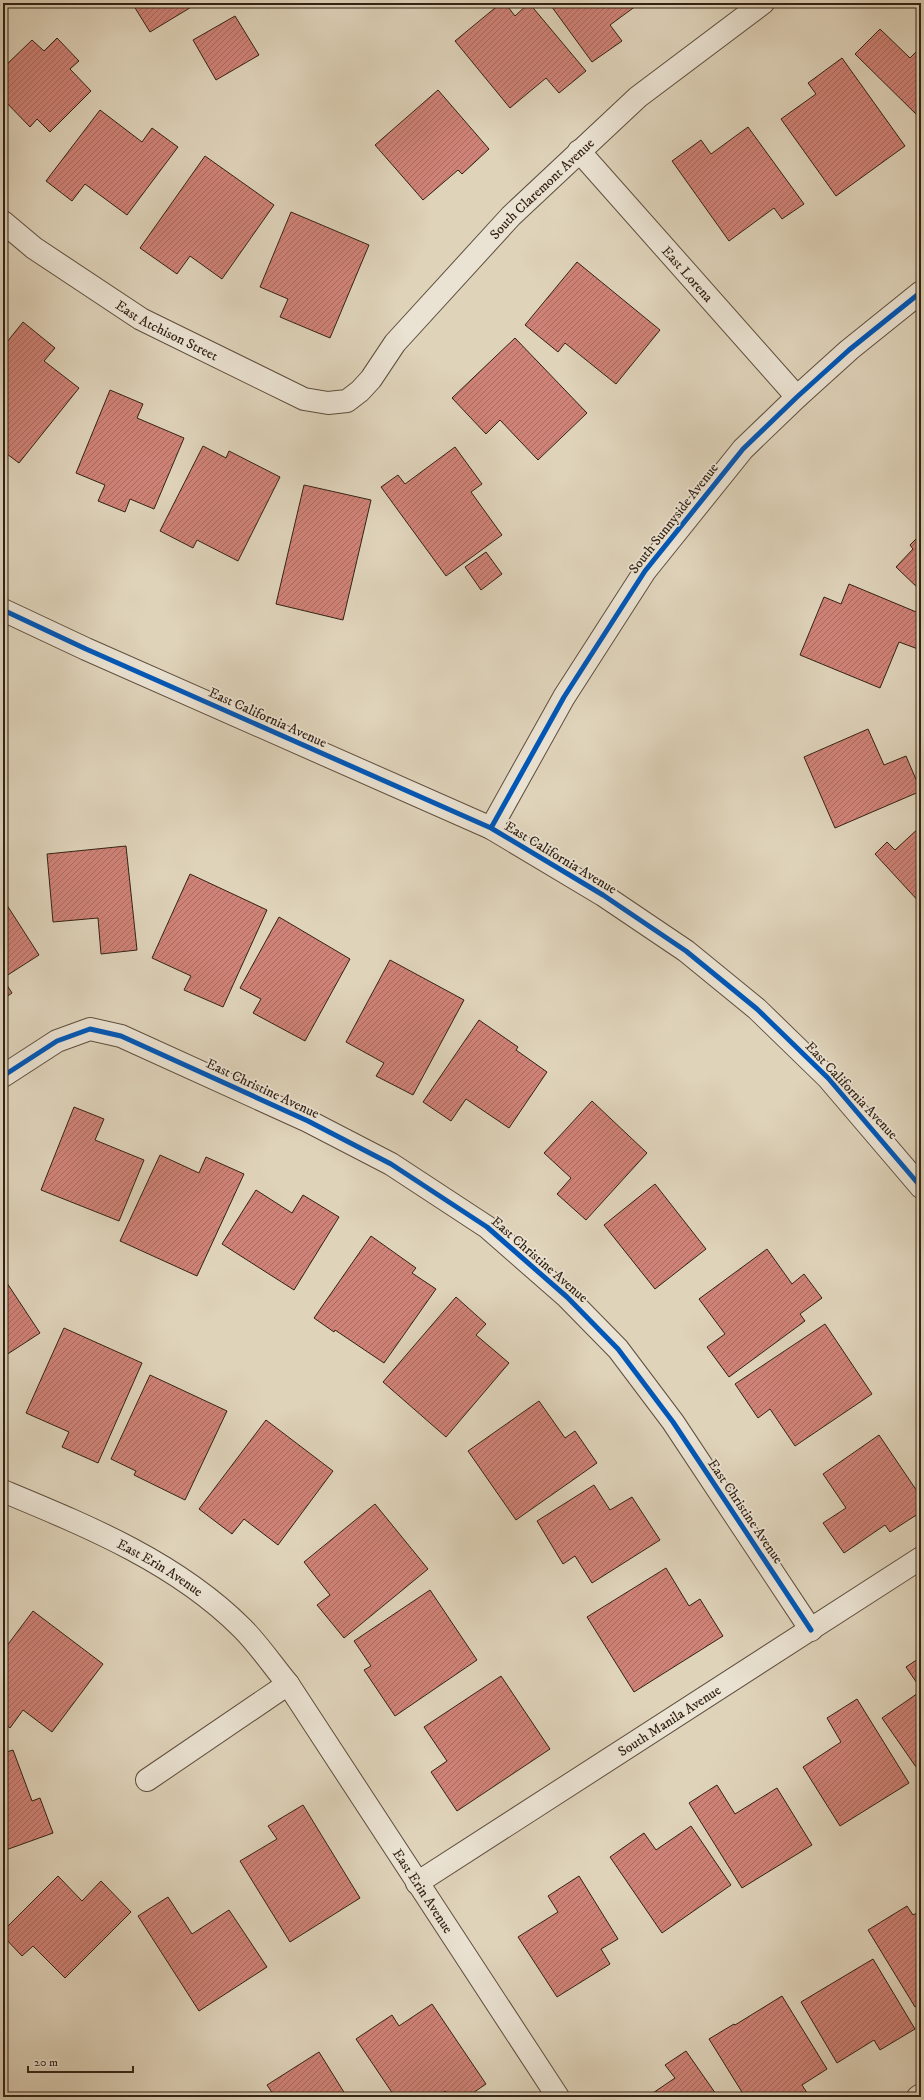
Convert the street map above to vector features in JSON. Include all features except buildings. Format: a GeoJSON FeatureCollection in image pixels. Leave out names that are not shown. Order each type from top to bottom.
{"type":"FeatureCollection","features":[{"type":"Feature","properties":{"kind":"street","name":"South Claremont Avenue"},"geometry":{"type":"LineString","coordinates":[[347,401],[371,379],[395,343],[449,282],[512,216],[579,151],[638,97],[763,3]]}},
{"type":"Feature","properties":{"kind":"street","name":"East Lorena"},"geometry":{"type":"LineString","coordinates":[[579,151],[797,397]]}},
{"type":"Feature","properties":{"kind":"street","name":"East Atchison Street"},"geometry":{"type":"LineString","coordinates":[[3,222],[34,248],[141,319],[304,399],[328,404],[347,401]]}},
{"type":"Feature","properties":{"kind":"street","name":"South Sunnyside Avenue"},"geometry":{"type":"LineString","coordinates":[[491,828],[564,697],[645,571],[743,449],[849,350],[921,292]]}},
{"type":"Feature","properties":{"kind":"street","name":"East California Avenue"},"geometry":{"type":"LineString","coordinates":[[3,610],[86,649],[491,828],[609,899],[686,951],[757,1009],[828,1078],[921,1187]]}},
{"type":"Feature","properties":{"kind":"street","name":"East Christine Avenue"},"geometry":{"type":"LineString","coordinates":[[3,1076],[56,1041],[90,1028],[121,1036],[308,1121],[391,1164],[487,1227],[567,1297],[618,1349],[673,1422],[811,1630]]}},
{"type":"Feature","properties":{"kind":"street","name":"East Erin Avenue"},"geometry":{"type":"LineString","coordinates":[[3,1491],[98,1531],[150,1560],[203,1594],[242,1628],[288,1684],[558,2097]]}},
{"type":"Feature","properties":{"kind":"street","name":"South Manila Avenue"},"geometry":{"type":"LineString","coordinates":[[417,1883],[921,1558]]}},
{"type":"Feature","properties":{"kind":"street"},"geometry":{"type":"LineString","coordinates":[[147,1780],[288,1684]]}},
{"type":"Feature","properties":{"kind":"cycle path"},"geometry":{"type":"LineString","coordinates":[[491,828],[564,697],[645,571],[743,449],[849,350],[921,292]]}},
{"type":"Feature","properties":{"kind":"cycle path"},"geometry":{"type":"LineString","coordinates":[[3,610],[86,649],[491,828],[603,895],[686,951],[757,1009],[828,1078],[921,1187]]}},
{"type":"Feature","properties":{"kind":"cycle path"},"geometry":{"type":"LineString","coordinates":[[3,1076],[57,1041],[90,1029],[121,1036],[308,1121],[391,1164],[487,1227],[567,1297],[618,1349],[673,1422],[811,1630]]}}]}
